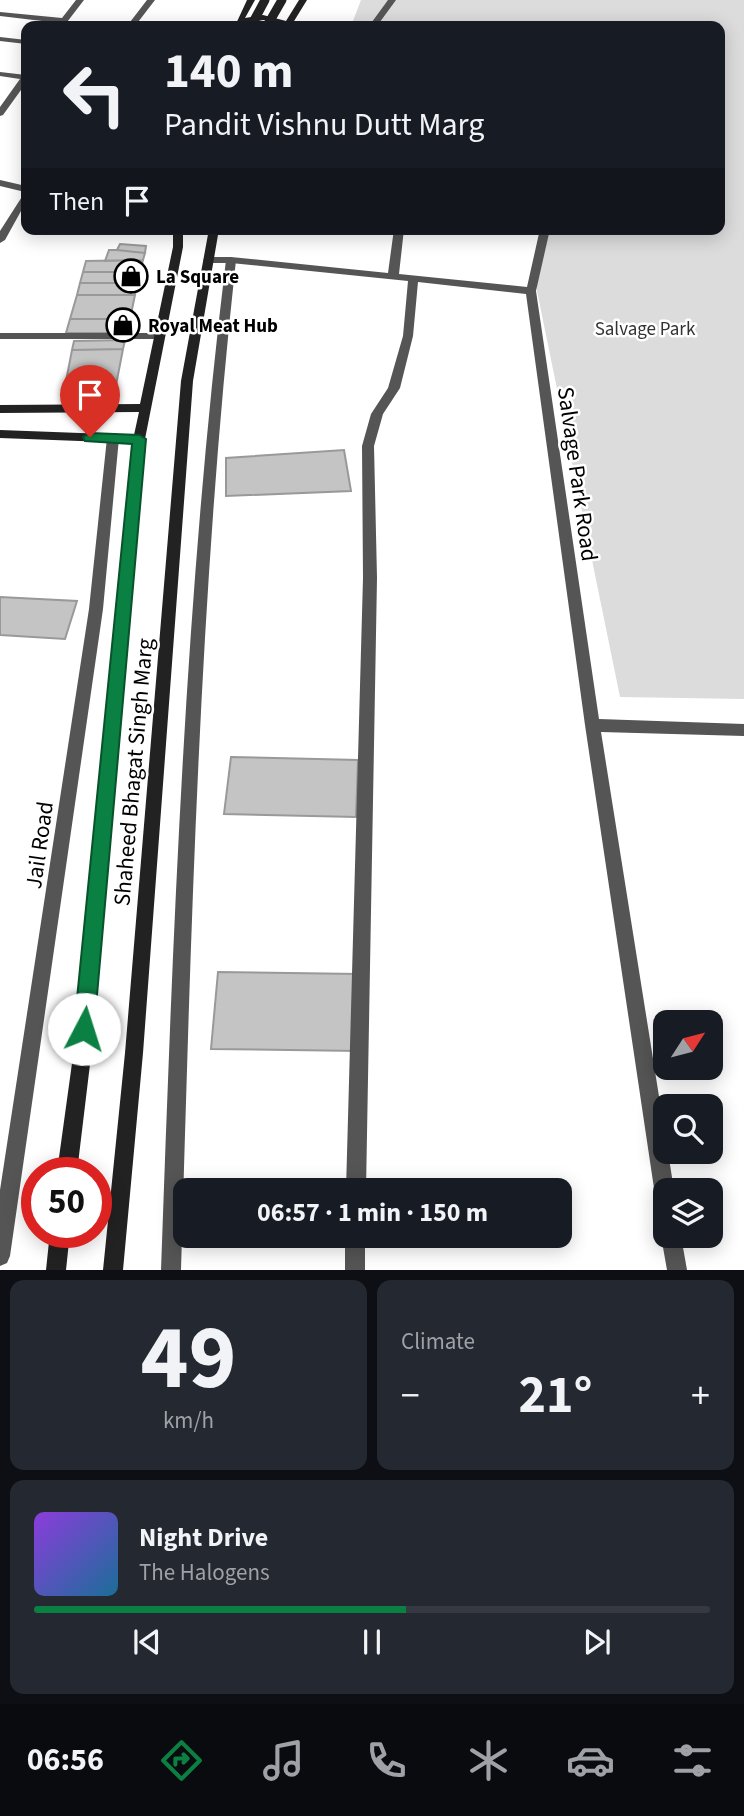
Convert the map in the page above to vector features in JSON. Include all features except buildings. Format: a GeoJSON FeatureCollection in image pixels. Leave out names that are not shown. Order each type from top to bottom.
{"type":"FeatureCollection","features":[{"type":"Feature","properties":{"kind":"main road"},"geometry":{"type":"LineString","coordinates":[[240,21],[251,0]]}},
{"type":"Feature","properties":{"kind":"main road"},"geometry":{"type":"LineString","coordinates":[[254,21],[265,0]]}},
{"type":"Feature","properties":{"kind":"main road"},"geometry":{"type":"LineString","coordinates":[[270,21],[282,0]]}},
{"type":"Feature","properties":{"kind":"main road"},"geometry":{"type":"LineString","coordinates":[[290,21],[303,0]]}},
{"type":"Feature","properties":{"kind":"main road"},"geometry":{"type":"LineString","coordinates":[[244,21],[251,17],[280,21]]}},
{"type":"Feature","properties":{"kind":"main road","name":"Shaheed Bhagat Singh Marg"},"geometry":{"type":"LineString","coordinates":[[70,1157],[82,1056],[139,439],[178,247],[178,235]]}},
{"type":"Feature","properties":{"kind":"main road"},"geometry":{"type":"LineString","coordinates":[[178,247],[183,235]]}},
{"type":"Feature","properties":{"kind":"main road","name":"Shaheed Bhagat Singh Marg"},"geometry":{"type":"LineString","coordinates":[[113,1270],[134,1053],[187,381],[213,235]]}},
{"type":"Feature","properties":{"kind":"main road"},"geometry":{"type":"LineString","coordinates":[[209,252],[218,235]]}},
{"type":"Feature","properties":{"kind":"main road"},"geometry":{"type":"LineString","coordinates":[[0,409],[144,408]]}},
{"type":"Feature","properties":{"kind":"main road"},"geometry":{"type":"LineString","coordinates":[[0,433],[139,439]]}},
{"type":"Feature","properties":{"kind":"main road"},"geometry":{"type":"LineString","coordinates":[[56,1270],[58,1248]]}},
{"type":"Feature","properties":{"kind":"street"},"geometry":{"type":"LineString","coordinates":[[64,21],[80,0]]}},
{"type":"Feature","properties":{"kind":"street"},"geometry":{"type":"LineString","coordinates":[[135,21],[151,0]]}},
{"type":"Feature","properties":{"kind":"street"},"geometry":{"type":"LineString","coordinates":[[377,21],[392,0]]}},
{"type":"Feature","properties":{"kind":"street"},"geometry":{"type":"LineString","coordinates":[[2,11],[48,21]]}},
{"type":"Feature","properties":{"kind":"street"},"geometry":{"type":"LineString","coordinates":[[0,39],[21,41]]}},
{"type":"Feature","properties":{"kind":"street"},"geometry":{"type":"LineString","coordinates":[[0,74],[21,76]]}},
{"type":"Feature","properties":{"kind":"street"},"geometry":{"type":"LineString","coordinates":[[1,112],[21,84]]}},
{"type":"Feature","properties":{"kind":"street"},"geometry":{"type":"LineString","coordinates":[[0,183],[21,187]]}},
{"type":"Feature","properties":{"kind":"street"},"geometry":{"type":"LineString","coordinates":[[0,240],[21,203]]}},
{"type":"Feature","properties":{"kind":"street"},"geometry":{"type":"LineString","coordinates":[[393,278],[399,235]]}},
{"type":"Feature","properties":{"kind":"street","name":"Salvage Park Road"},"geometry":{"type":"LineString","coordinates":[[544,235],[531,291],[592,725],[662,1178]]}},
{"type":"Feature","properties":{"kind":"street"},"geometry":{"type":"LineString","coordinates":[[209,252],[231,260],[531,291]]}},
{"type":"Feature","properties":{"kind":"street"},"geometry":{"type":"LineString","coordinates":[[171,1270],[180,974],[202,577],[211,443],[231,260]]}},
{"type":"Feature","properties":{"kind":"street"},"geometry":{"type":"LineString","coordinates":[[356,1178],[370,578],[368,446],[377,414],[394,388],[408,336],[413,280]]}},
{"type":"Feature","properties":{"kind":"street"},"geometry":{"type":"LineString","coordinates":[[0,336],[158,336]]}},
{"type":"Feature","properties":{"kind":"street","name":"Jail Road"},"geometry":{"type":"LineString","coordinates":[[0,1256],[96,609],[113,438]]}},
{"type":"Feature","properties":{"kind":"street"},"geometry":{"type":"LineString","coordinates":[[592,725],[744,730]]}},
{"type":"Feature","properties":{"kind":"street"},"geometry":{"type":"LineString","coordinates":[[355,1248],[355,1270]]}},
{"type":"Feature","properties":{"kind":"street"},"geometry":{"type":"LineString","coordinates":[[673,1248],[677,1270]]}},
{"type":"Feature","properties":{"kind":"green space","name":"Salvage Park"},"geometry":{"type":"Polygon","coordinates":[[[361,0],[744,0],[744,699],[620,697],[537,291],[539,235],[725,235],[725,21],[353,21],[361,0]]]}},
{"type":"Feature","properties":{"kind":"place","name":"La Square"},"geometry":{"type":"Point","coordinates":[131,276]}},
{"type":"Feature","properties":{"kind":"place","name":"Royal Meat Hub"},"geometry":{"type":"Point","coordinates":[123,325]}},
{"type":"Feature","properties":{"kind":"route"},"geometry":{"type":"LineString","coordinates":[[84,1029],[139,439],[90,437]]}}]}
